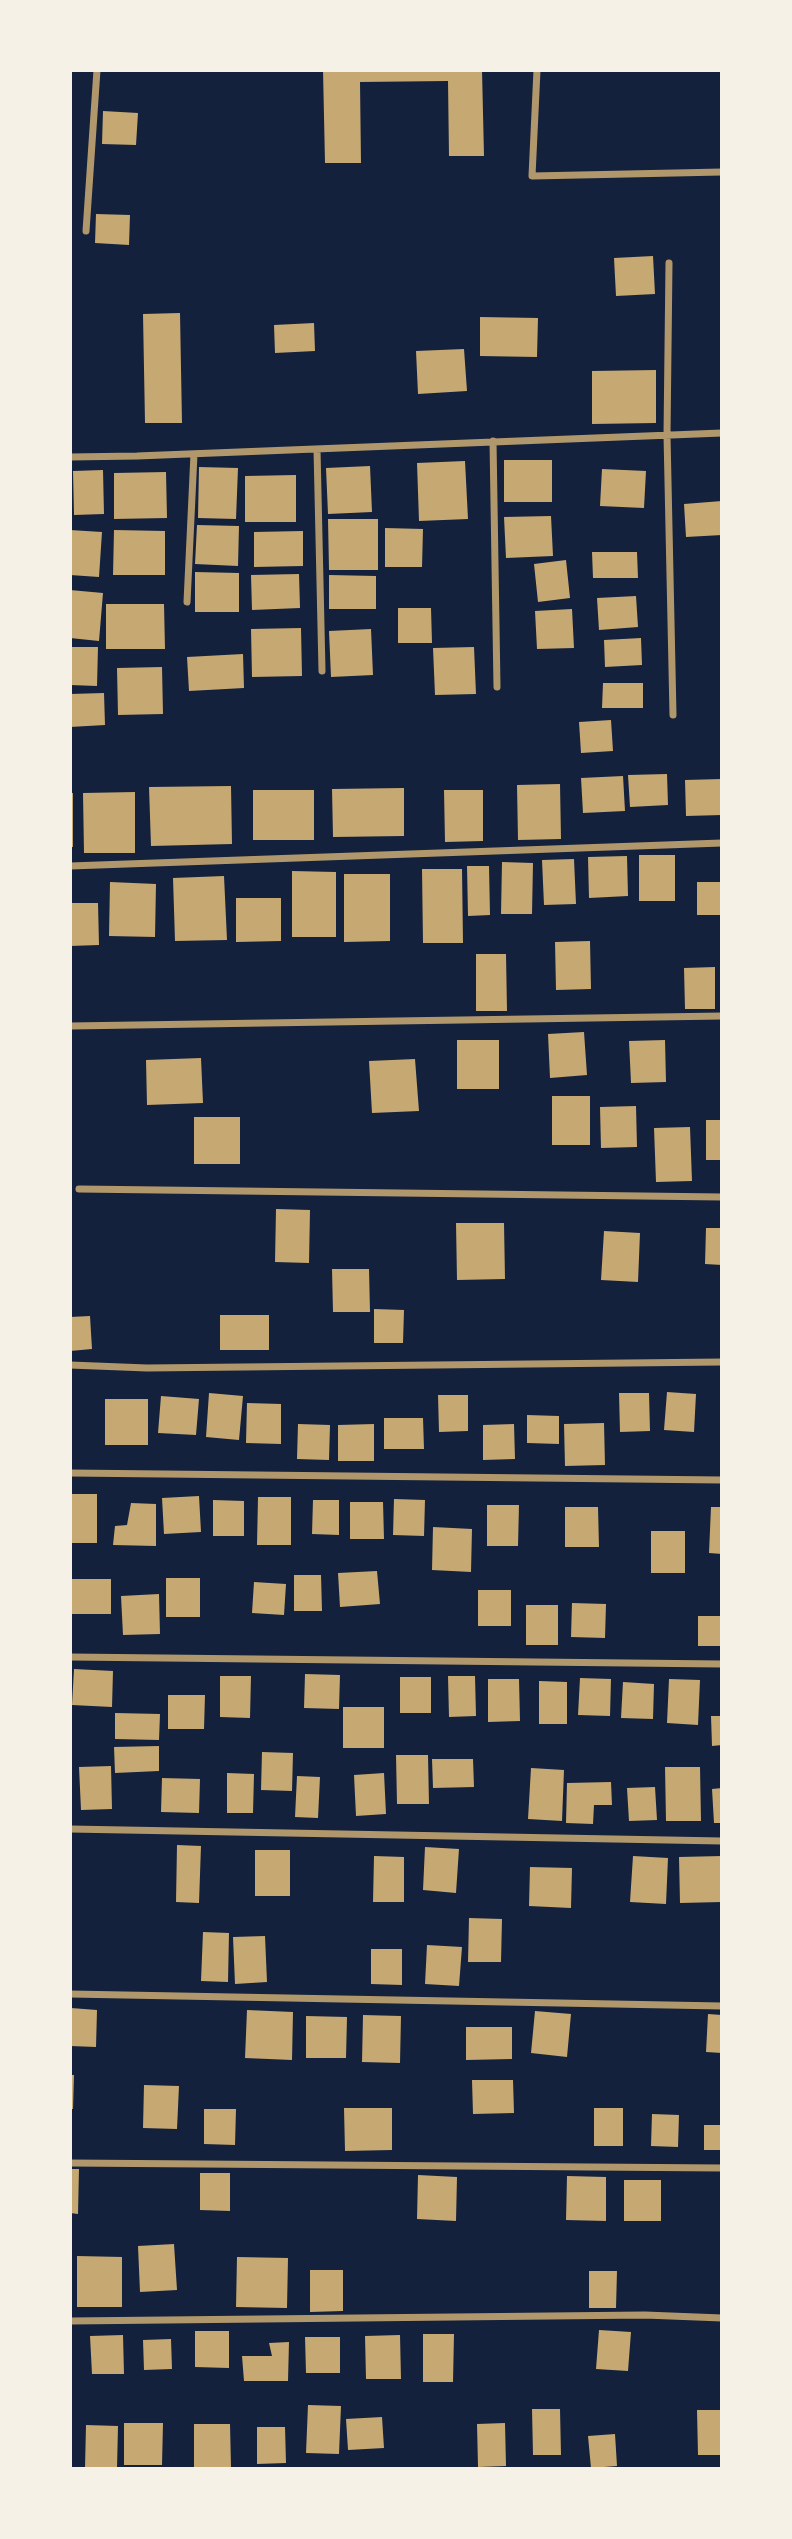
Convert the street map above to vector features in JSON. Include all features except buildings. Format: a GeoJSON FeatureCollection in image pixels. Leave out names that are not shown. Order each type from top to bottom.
{"type":"FeatureCollection","features":[{"type":"Feature","properties":{"kind":"street"},"geometry":{"type":"LineString","coordinates":[[86,231],[97,70]]}},
{"type":"Feature","properties":{"kind":"street"},"geometry":{"type":"LineString","coordinates":[[537,70],[532,176],[722,172]]}},
{"type":"Feature","properties":{"kind":"street"},"geometry":{"type":"LineString","coordinates":[[669,262],[667,435],[673,715]]}},
{"type":"Feature","properties":{"kind":"street"},"geometry":{"type":"LineString","coordinates":[[70,457],[722,433]]}},
{"type":"Feature","properties":{"kind":"street"},"geometry":{"type":"LineString","coordinates":[[493,441],[497,687]]}},
{"type":"Feature","properties":{"kind":"street"},"geometry":{"type":"LineString","coordinates":[[317,449],[322,671]]}},
{"type":"Feature","properties":{"kind":"street"},"geometry":{"type":"LineString","coordinates":[[187,602],[194,454]]}},
{"type":"Feature","properties":{"kind":"street"},"geometry":{"type":"LineString","coordinates":[[70,866],[722,844]]}},
{"type":"Feature","properties":{"kind":"street"},"geometry":{"type":"LineString","coordinates":[[70,1026],[722,1016]]}},
{"type":"Feature","properties":{"kind":"street"},"geometry":{"type":"LineString","coordinates":[[79,1189],[722,1197]]}},
{"type":"Feature","properties":{"kind":"street"},"geometry":{"type":"LineString","coordinates":[[70,1365],[146,1368],[722,1362]]}},
{"type":"Feature","properties":{"kind":"street"},"geometry":{"type":"LineString","coordinates":[[70,1473],[722,1480]]}},
{"type":"Feature","properties":{"kind":"street"},"geometry":{"type":"LineString","coordinates":[[70,1657],[722,1664]]}},
{"type":"Feature","properties":{"kind":"street"},"geometry":{"type":"LineString","coordinates":[[70,1829],[722,1841]]}},
{"type":"Feature","properties":{"kind":"street"},"geometry":{"type":"LineString","coordinates":[[70,1994],[722,2006]]}},
{"type":"Feature","properties":{"kind":"street"},"geometry":{"type":"LineString","coordinates":[[70,2163],[722,2168]]}},
{"type":"Feature","properties":{"kind":"street"},"geometry":{"type":"LineString","coordinates":[[70,2321],[645,2315],[722,2318]]}}]}
